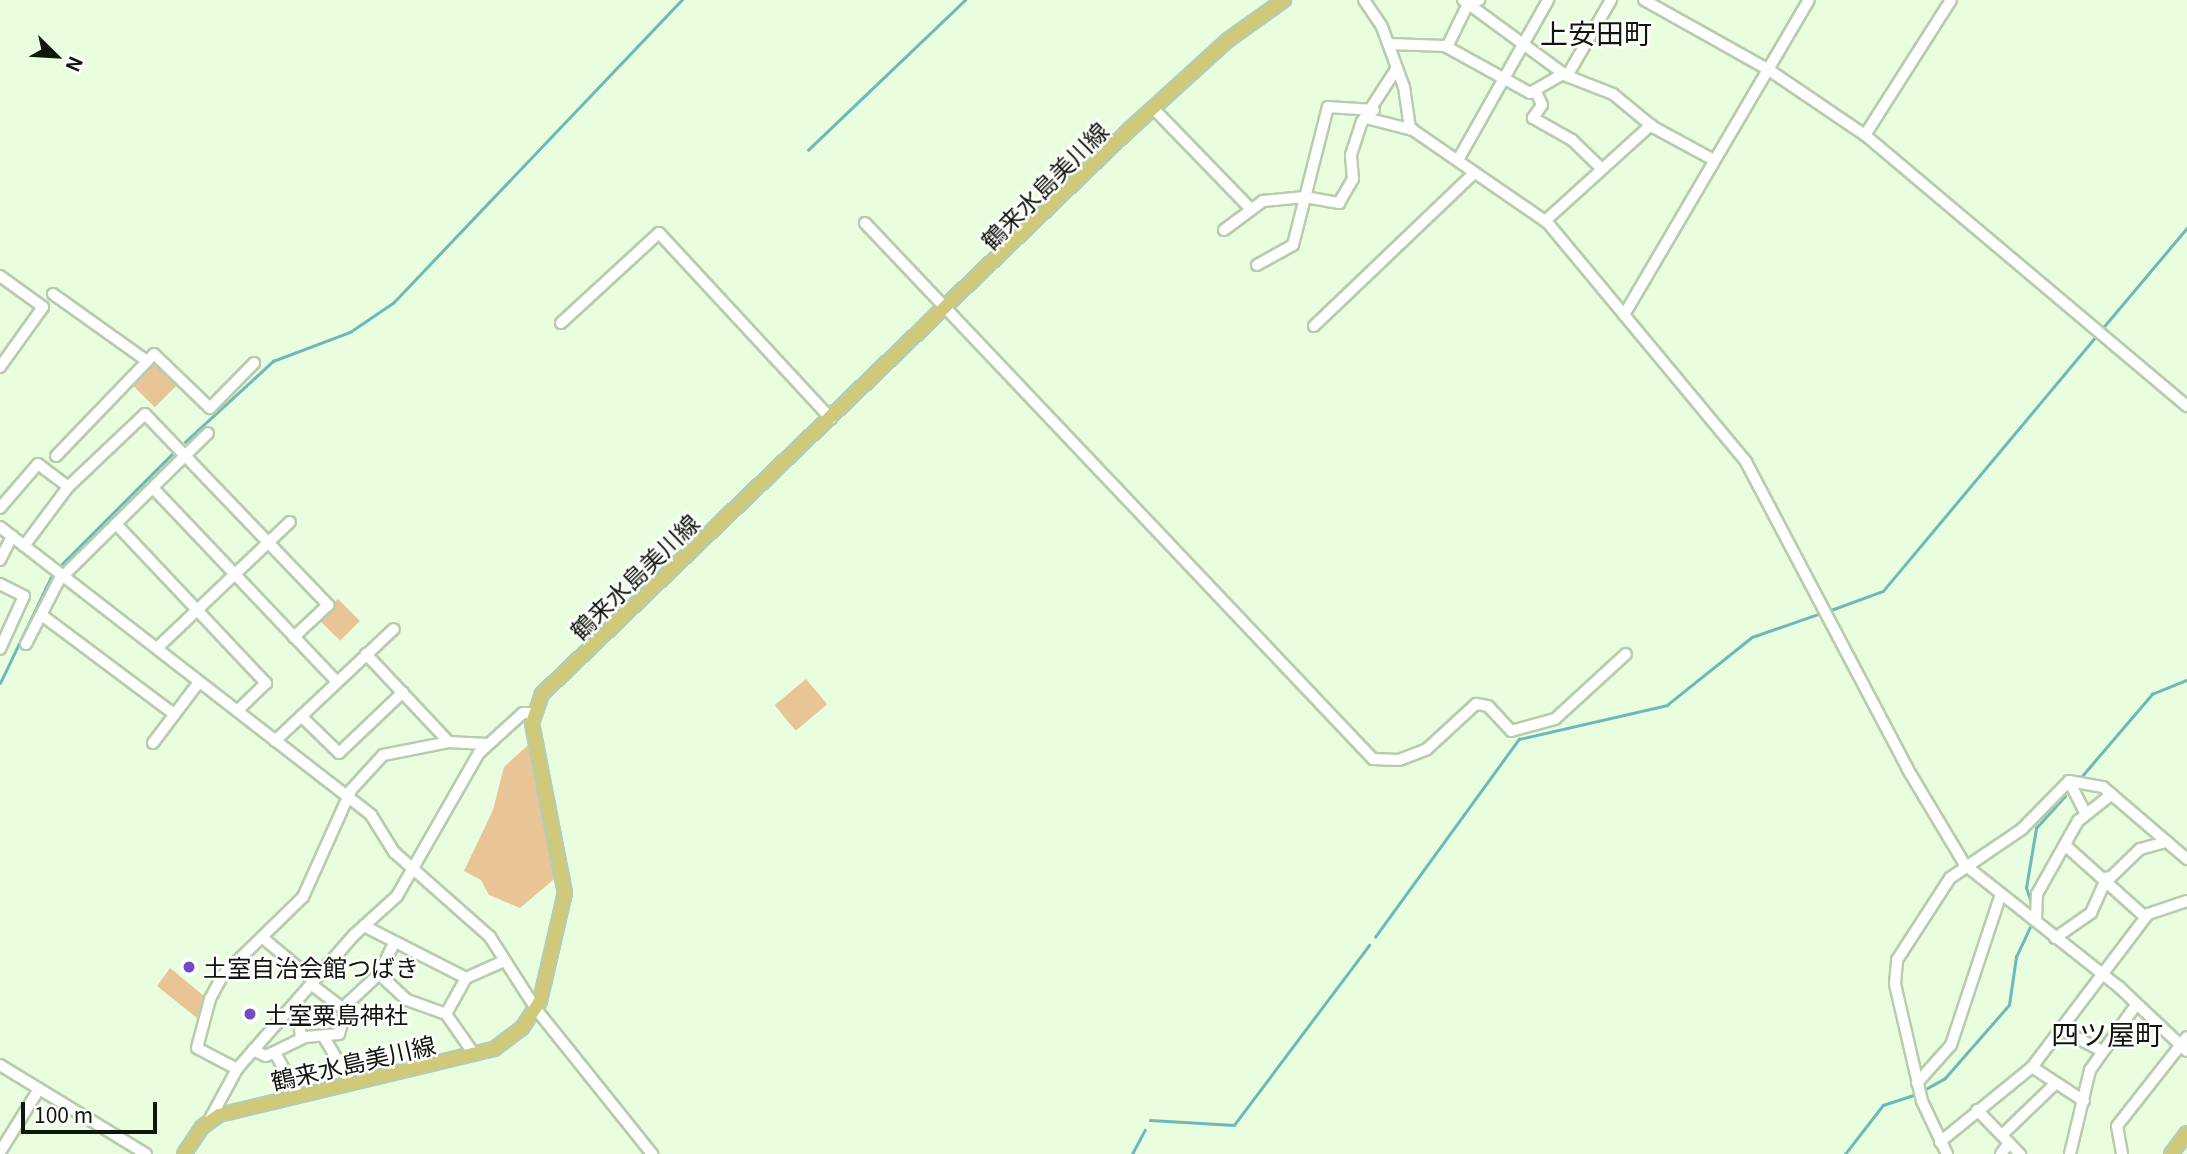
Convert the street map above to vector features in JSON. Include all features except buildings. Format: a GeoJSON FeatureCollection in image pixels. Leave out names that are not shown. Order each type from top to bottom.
{"type":"FeatureCollection","features":[{"type":"Feature","properties":{"kind":"main road","name":"鶴来水島美川線"},"geometry":{"type":"LineString","coordinates":[[210,1119],[474,1054],[508,1040],[536,1009],[560,925],[565,873],[533,713],[557,678],[946,310],[1153,108],[1284,0]]}},
{"type":"Feature","properties":{"kind":"main road"},"geometry":{"type":"LineString","coordinates":[[184,1154],[210,1119]]}},
{"type":"Feature","properties":{"kind":"main road"},"geometry":{"type":"LineString","coordinates":[[2171,1154],[2187,1133]]}},
{"type":"Feature","properties":{"kind":"street"},"geometry":{"type":"LineString","coordinates":[[1364,0],[1389,44],[1414,130]]}},
{"type":"Feature","properties":{"kind":"street"},"geometry":{"type":"LineString","coordinates":[[1458,160],[1522,41],[1548,0]]}},
{"type":"Feature","properties":{"kind":"street"},"geometry":{"type":"LineString","coordinates":[[1536,92],[1565,74],[1611,0]]}},
{"type":"Feature","properties":{"kind":"street"},"geometry":{"type":"LineString","coordinates":[[1644,0],[1769,70],[1865,135],[2187,406]]}},
{"type":"Feature","properties":{"kind":"street"},"geometry":{"type":"LineString","coordinates":[[1624,315],[1809,0]]}},
{"type":"Feature","properties":{"kind":"street"},"geometry":{"type":"LineString","coordinates":[[1865,135],[1951,0]]}},
{"type":"Feature","properties":{"kind":"street"},"geometry":{"type":"LineString","coordinates":[[1447,47],[1470,1],[1565,74],[1613,94],[1651,125],[1714,160]]}},
{"type":"Feature","properties":{"kind":"street"},"geometry":{"type":"LineString","coordinates":[[1389,44],[1447,47],[1502,79],[1536,92],[1542,105],[1533,118],[1572,140],[1600,167]]}},
{"type":"Feature","properties":{"kind":"street"},"geometry":{"type":"LineString","coordinates":[[1224,230],[1250,208],[1310,197],[1335,204],[1347,192],[1351,155],[1370,114],[1397,68]]}},
{"type":"Feature","properties":{"kind":"street"},"geometry":{"type":"LineString","coordinates":[[1257,265],[1293,245],[1310,197],[1328,107],[1370,114],[1414,130],[1545,221],[1746,462],[1965,865],[2185,1045],[2117,1126],[2122,1154]]}},
{"type":"Feature","properties":{"kind":"street"},"geometry":{"type":"LineString","coordinates":[[1153,108],[1250,208]]}},
{"type":"Feature","properties":{"kind":"street"},"geometry":{"type":"LineString","coordinates":[[1545,221],[1600,167],[1651,125]]}},
{"type":"Feature","properties":{"kind":"street"},"geometry":{"type":"LineString","coordinates":[[1314,326],[1475,173]]}},
{"type":"Feature","properties":{"kind":"street"},"geometry":{"type":"LineString","coordinates":[[865,223],[1373,759],[1399,760],[1427,750],[1476,704],[1488,706],[1511,731],[1555,719],[1626,654]]}},
{"type":"Feature","properties":{"kind":"street"},"geometry":{"type":"LineString","coordinates":[[561,323],[659,233],[831,419]]}},
{"type":"Feature","properties":{"kind":"street"},"geometry":{"type":"LineString","coordinates":[[0,276],[43,307],[0,367]]}},
{"type":"Feature","properties":{"kind":"street"},"geometry":{"type":"LineString","coordinates":[[53,294],[147,361]]}},
{"type":"Feature","properties":{"kind":"street"},"geometry":{"type":"LineString","coordinates":[[56,456],[155,354],[210,408],[254,363]]}},
{"type":"Feature","properties":{"kind":"street"},"geometry":{"type":"LineString","coordinates":[[24,546],[68,487],[145,414],[187,454],[328,605],[295,637]]}},
{"type":"Feature","properties":{"kind":"street"},"geometry":{"type":"LineString","coordinates":[[26,644],[43,616],[57,572],[116,524],[208,433]]}},
{"type":"Feature","properties":{"kind":"street"},"geometry":{"type":"LineString","coordinates":[[0,508],[38,464],[68,487]]}},
{"type":"Feature","properties":{"kind":"street"},"geometry":{"type":"LineString","coordinates":[[153,488],[337,682]]}},
{"type":"Feature","properties":{"kind":"street"},"geometry":{"type":"LineString","coordinates":[[157,648],[233,573],[290,522]]}},
{"type":"Feature","properties":{"kind":"street"},"geometry":{"type":"LineString","coordinates":[[116,524],[266,683],[237,711]]}},
{"type":"Feature","properties":{"kind":"street"},"geometry":{"type":"LineString","coordinates":[[0,527],[371,815],[414,870],[490,937],[536,1009],[652,1154]]}},
{"type":"Feature","properties":{"kind":"street"},"geometry":{"type":"LineString","coordinates":[[0,560],[12,536]]}},
{"type":"Feature","properties":{"kind":"street"},"geometry":{"type":"LineString","coordinates":[[0,584],[24,596],[0,649]]}},
{"type":"Feature","properties":{"kind":"street"},"geometry":{"type":"LineString","coordinates":[[43,616],[174,714]]}},
{"type":"Feature","properties":{"kind":"street"},"geometry":{"type":"LineString","coordinates":[[275,741],[394,629]]}},
{"type":"Feature","properties":{"kind":"street"},"geometry":{"type":"LineString","coordinates":[[366,654],[449,742]]}},
{"type":"Feature","properties":{"kind":"street"},"geometry":{"type":"LineString","coordinates":[[153,743],[199,682]]}},
{"type":"Feature","properties":{"kind":"street"},"geometry":{"type":"LineString","coordinates":[[301,716],[339,753],[402,692]]}},
{"type":"Feature","properties":{"kind":"street"},"geometry":{"type":"LineString","coordinates":[[210,1119],[237,1069],[364,926],[397,896],[487,744],[523,713],[533,713]]}},
{"type":"Feature","properties":{"kind":"street"},"geometry":{"type":"LineString","coordinates":[[237,1069],[202,1054],[197,1043],[223,975],[303,897],[347,797],[383,755],[449,742],[487,744]]}},
{"type":"Feature","properties":{"kind":"street"},"geometry":{"type":"LineString","coordinates":[[1947,1154],[1921,1097],[1897,1011],[1897,960],[1916,925],[1965,865],[2022,829],[2069,781]]}},
{"type":"Feature","properties":{"kind":"street"},"geometry":{"type":"LineString","coordinates":[[2069,781],[2112,794],[2187,859]]}},
{"type":"Feature","properties":{"kind":"street"},"geometry":{"type":"LineString","coordinates":[[2069,781],[2085,812]]}},
{"type":"Feature","properties":{"kind":"street"},"geometry":{"type":"LineString","coordinates":[[2036,921],[2037,894],[2085,812],[2112,794]]}},
{"type":"Feature","properties":{"kind":"street"},"geometry":{"type":"LineString","coordinates":[[2055,938],[2091,913],[2108,878],[2140,849],[2167,842]]}},
{"type":"Feature","properties":{"kind":"street"},"geometry":{"type":"LineString","coordinates":[[2066,846],[2108,878],[2145,917]]}},
{"type":"Feature","properties":{"kind":"street"},"geometry":{"type":"LineString","coordinates":[[1917,1083],[1947,1056],[2001,894]]}},
{"type":"Feature","properties":{"kind":"street"},"geometry":{"type":"LineString","coordinates":[[1940,1142],[2032,1067],[2103,978],[2145,917],[2187,901]]}},
{"type":"Feature","properties":{"kind":"street"},"geometry":{"type":"LineString","coordinates":[[364,926],[393,944],[466,978]]}},
{"type":"Feature","properties":{"kind":"street"},"geometry":{"type":"LineString","coordinates":[[262,938],[345,1010]]}},
{"type":"Feature","properties":{"kind":"street"},"geometry":{"type":"LineString","coordinates":[[253,1050],[277,1052],[301,1038],[325,1039],[344,1029],[345,1010],[379,974],[393,944]]}},
{"type":"Feature","properties":{"kind":"street"},"geometry":{"type":"LineString","coordinates":[[446,1014],[466,978],[504,961]]}},
{"type":"Feature","properties":{"kind":"street"},"geometry":{"type":"LineString","coordinates":[[379,974],[407,1000],[446,1014],[474,1054]]}},
{"type":"Feature","properties":{"kind":"street"},"geometry":{"type":"LineString","coordinates":[[297,1001],[301,1038]]}},
{"type":"Feature","properties":{"kind":"street"},"geometry":{"type":"LineString","coordinates":[[2070,1154],[2070,1133],[2102,1051],[2136,1005]]}},
{"type":"Feature","properties":{"kind":"street"},"geometry":{"type":"LineString","coordinates":[[2062,1030],[2102,1051]]}},
{"type":"Feature","properties":{"kind":"street"},"geometry":{"type":"LineString","coordinates":[[265,1036],[277,1052],[299,1096]]}},
{"type":"Feature","properties":{"kind":"street"},"geometry":{"type":"LineString","coordinates":[[325,1039],[351,1083]]}},
{"type":"Feature","properties":{"kind":"street"},"geometry":{"type":"LineString","coordinates":[[0,1065],[146,1154]]}},
{"type":"Feature","properties":{"kind":"street"},"geometry":{"type":"LineString","coordinates":[[2032,1067],[2053,1086],[2084,1101]]}},
{"type":"Feature","properties":{"kind":"street"},"geometry":{"type":"LineString","coordinates":[[2001,1154],[2005,1139],[2053,1086]]}},
{"type":"Feature","properties":{"kind":"street"},"geometry":{"type":"LineString","coordinates":[[0,1152],[39,1089]]}},
{"type":"Feature","properties":{"kind":"street"},"geometry":{"type":"LineString","coordinates":[[1977,1110],[2020,1154]]}},
{"type":"Feature","properties":{"kind":"shaded area"},"geometry":{"type":"Polygon","coordinates":[[[152,362],[176,386],[155,407],[131,383],[152,362]]]}},
{"type":"Feature","properties":{"kind":"shaded area"},"geometry":{"type":"Polygon","coordinates":[[[338,599],[360,621],[340,641],[318,619],[338,599]]]}},
{"type":"Feature","properties":{"kind":"shaded area"},"geometry":{"type":"Polygon","coordinates":[[[806,679],[827,704],[796,731],[775,705],[806,679]]]}},
{"type":"Feature","properties":{"kind":"shaded area"},"geometry":{"type":"Polygon","coordinates":[[[528,745],[559,875],[520,908],[489,895],[481,880],[464,871],[493,810],[504,767],[528,745]]]}},
{"type":"Feature","properties":{"kind":"shaded area"},"geometry":{"type":"Polygon","coordinates":[[[170,968],[204,996],[197,1018],[157,986],[170,968]]]}},
{"type":"Feature","properties":{"kind":"waterway"},"geometry":{"type":"LineString","coordinates":[[185,442],[273,361],[350,332],[393,303],[682,0]]}},
{"type":"Feature","properties":{"kind":"waterway"},"geometry":{"type":"LineString","coordinates":[[808,150],[965,0]]}},
{"type":"Feature","properties":{"kind":"waterway"},"geometry":{"type":"LineString","coordinates":[[2101,330],[2187,228]]}},
{"type":"Feature","properties":{"kind":"waterway"},"geometry":{"type":"LineString","coordinates":[[1831,610],[1883,591],[2097,335]]}},
{"type":"Feature","properties":{"kind":"waterway"},"geometry":{"type":"LineString","coordinates":[[58,568],[174,452]]}},
{"type":"Feature","properties":{"kind":"waterway"},"geometry":{"type":"LineString","coordinates":[[0,683],[53,573]]}},
{"type":"Feature","properties":{"kind":"waterway"},"geometry":{"type":"LineString","coordinates":[[1375,937],[1519,739],[1667,705],[1752,637],[1818,614]]}},
{"type":"Feature","properties":{"kind":"waterway"},"geometry":{"type":"LineString","coordinates":[[2082,776],[2152,694],[2187,680]]}},
{"type":"Feature","properties":{"kind":"waterway"},"geometry":{"type":"LineString","coordinates":[[2032,906],[2026,888],[2036,828],[2065,796]]}},
{"type":"Feature","properties":{"kind":"waterway"},"geometry":{"type":"LineString","coordinates":[[1922,1091],[1945,1078],[2009,1005],[2016,957],[2032,923]]}},
{"type":"Feature","properties":{"kind":"waterway"},"geometry":{"type":"LineString","coordinates":[[1150,1120],[1234,1125],[1369,945]]}},
{"type":"Feature","properties":{"kind":"waterway"},"geometry":{"type":"LineString","coordinates":[[1845,1154],[1883,1105],[1916,1094]]}},
{"type":"Feature","properties":{"kind":"waterway"},"geometry":{"type":"LineString","coordinates":[[1132,1154],[1145,1130]]}},
{"type":"Feature","properties":{"kind":"place","name":"土室自治会館つばき"},"geometry":{"type":"Point","coordinates":[189,967]}},
{"type":"Feature","properties":{"kind":"place","name":"土室粟島神社"},"geometry":{"type":"Point","coordinates":[250,1014]}},
{"type":"Feature","properties":{"kind":"district","name":"上安田町"},"geometry":{"type":"Point","coordinates":[1596,32]}},
{"type":"Feature","properties":{"kind":"district","name":"四ツ屋町"},"geometry":{"type":"Point","coordinates":[2107,1033]}}]}
